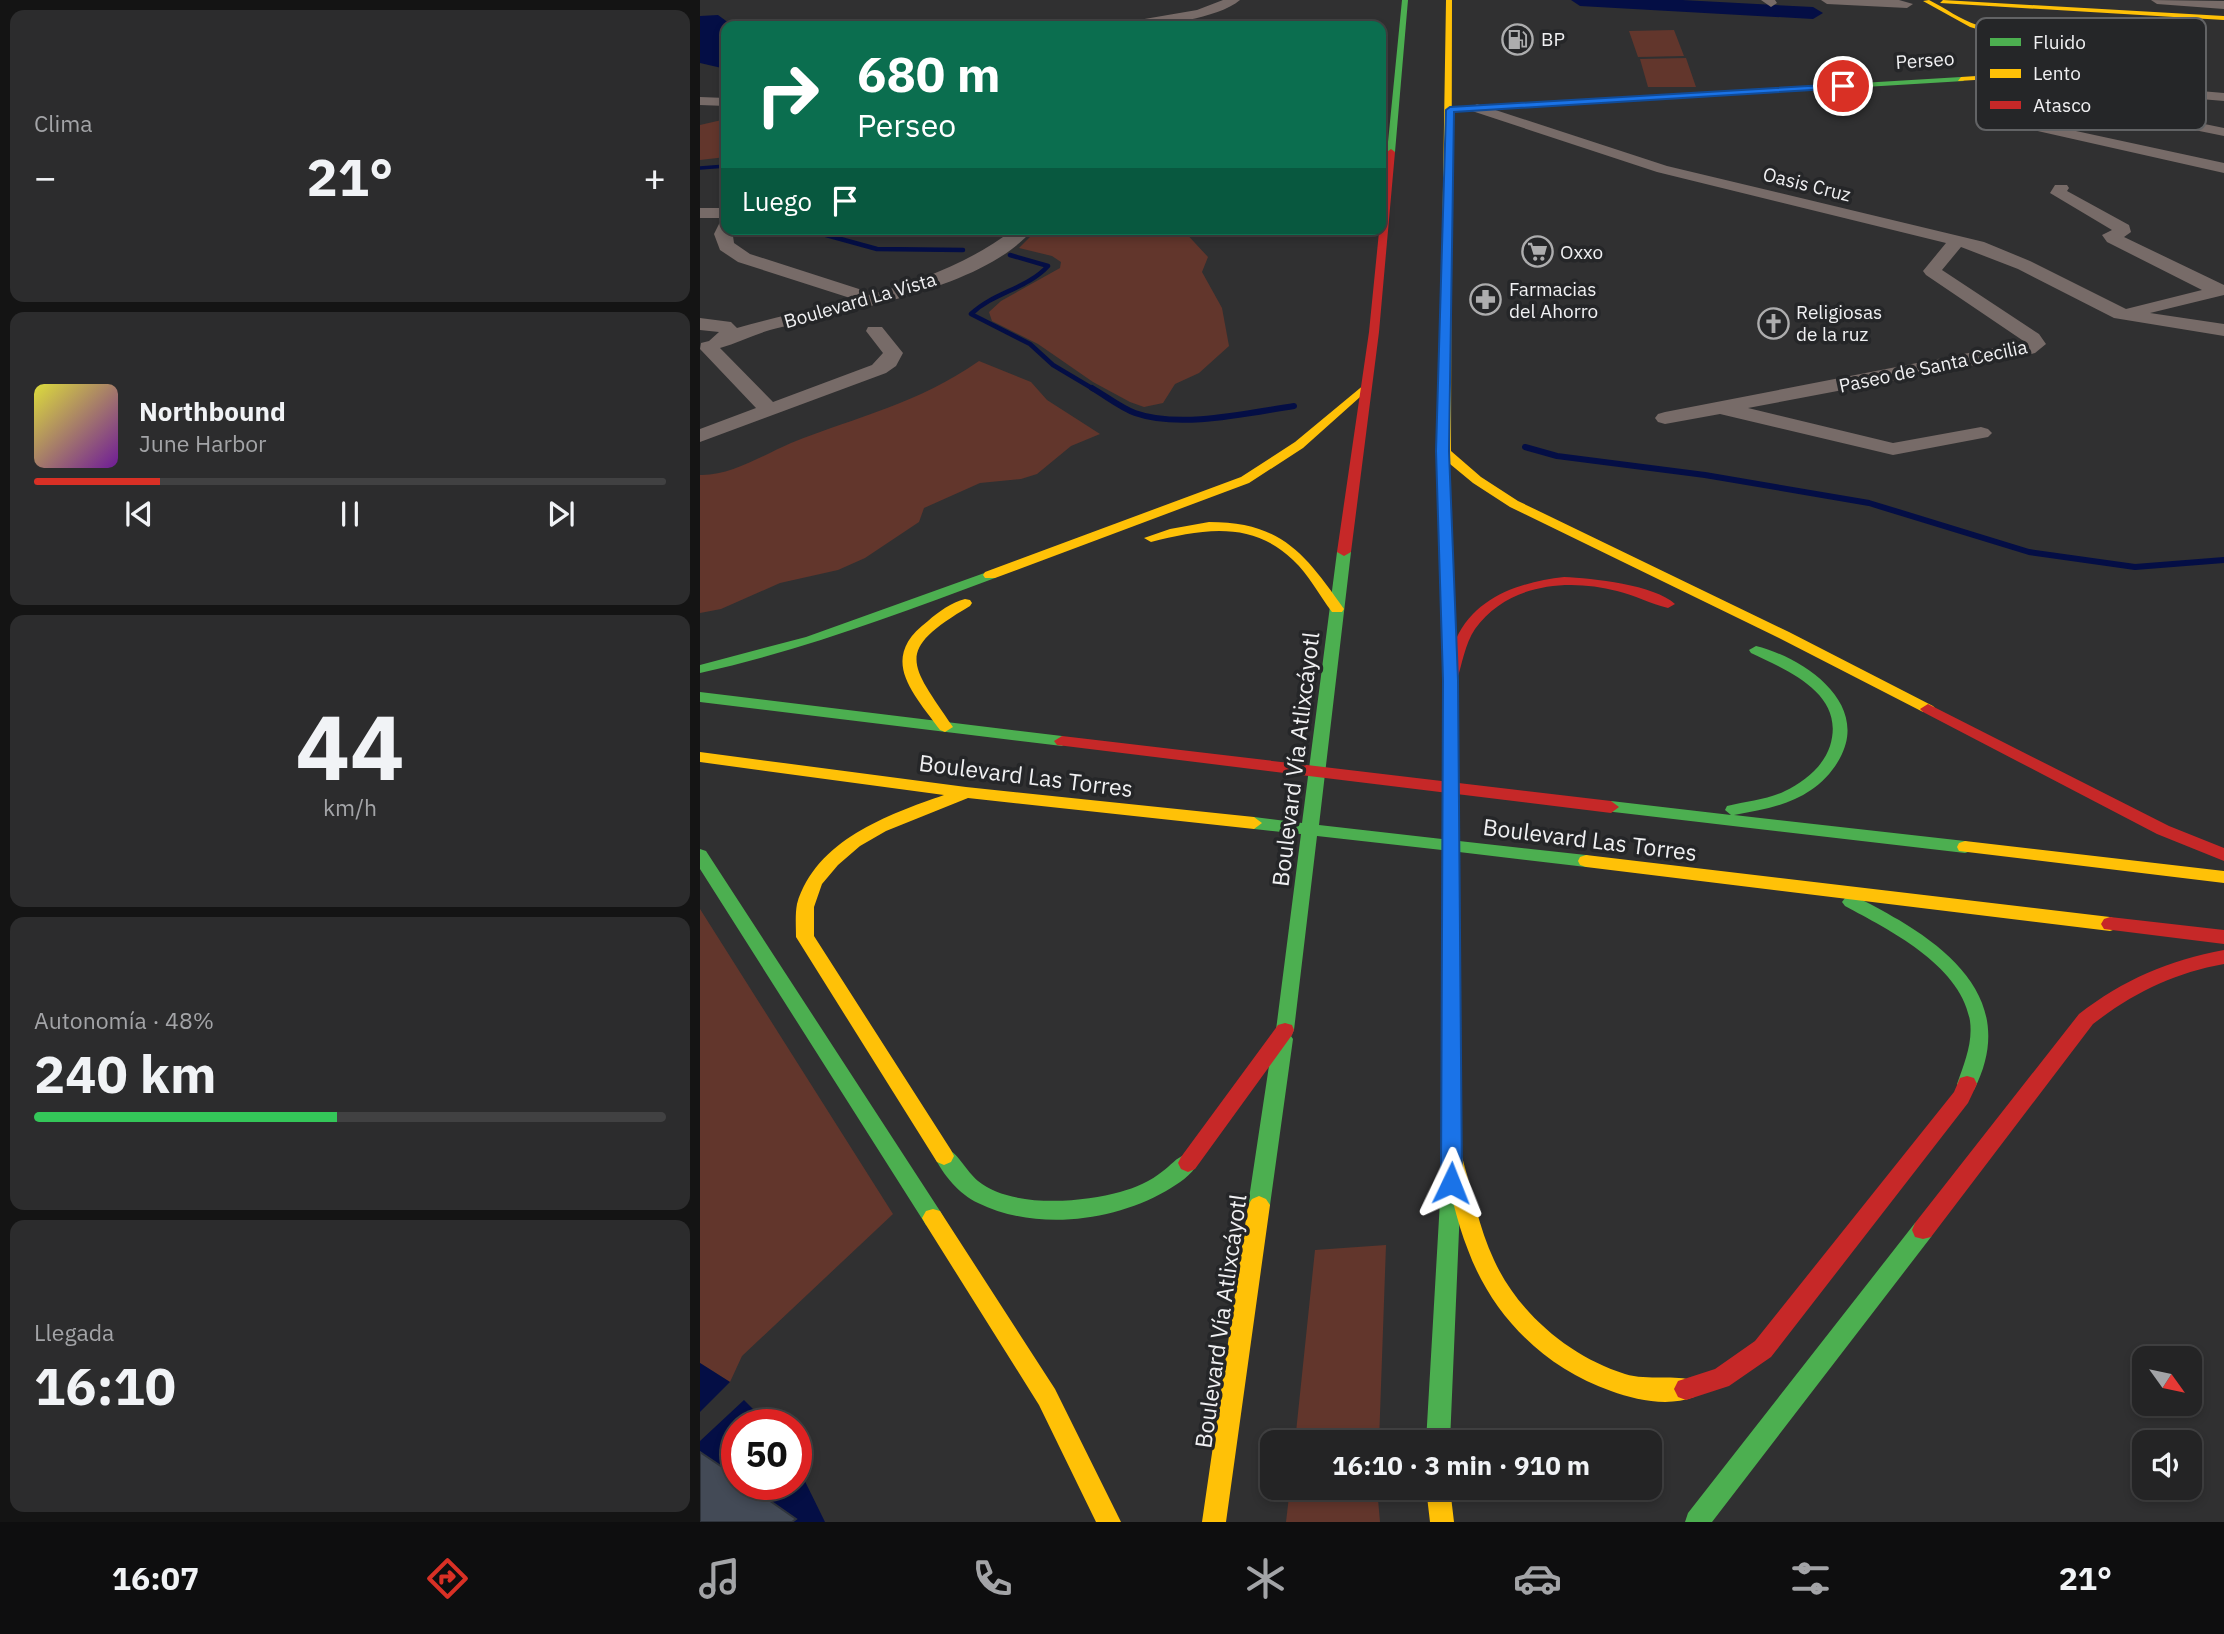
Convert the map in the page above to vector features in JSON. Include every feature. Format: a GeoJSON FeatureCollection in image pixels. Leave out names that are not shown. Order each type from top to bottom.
{"type":"FeatureCollection","features":[{"type":"Feature","properties":{"kind":"main road","name":"Boulevard Vía Atlixcáyotl"},"geometry":{"type":"LineString","coordinates":[[1386,203],[1405,0]]}},
{"type":"Feature","properties":{"kind":"main road"},"geometry":{"type":"LineString","coordinates":[[1439,1430],[1452,1157],[1450,680],[1443,451],[1450,110],[1449,0]]}},
{"type":"Feature","properties":{"kind":"main road"},"geometry":{"type":"LineString","coordinates":[[1924,1],[2192,18]]}},
{"type":"Feature","properties":{"kind":"main road","name":"Perseo"},"geometry":{"type":"LineString","coordinates":[[1924,1],[1976,26]]}},
{"type":"Feature","properties":{"kind":"main road"},"geometry":{"type":"LineString","coordinates":[[2052,18],[2058,14],[2075,13],[2181,18]]}},
{"type":"Feature","properties":{"kind":"main road"},"geometry":{"type":"LineString","coordinates":[[2206,19],[2224,20]]}},
{"type":"Feature","properties":{"kind":"main road"},"geometry":{"type":"LineString","coordinates":[[2206,19],[2224,20]]}},
{"type":"Feature","properties":{"kind":"main road","name":"Perseo"},"geometry":{"type":"LineString","coordinates":[[1450,110],[1976,77]]}},
{"type":"Feature","properties":{"kind":"main road","name":"Boulevard Vía Atlixcáyotl"},"geometry":{"type":"LineString","coordinates":[[1214,1522],[1285,1030],[1374,332],[1383,235]]}},
{"type":"Feature","properties":{"kind":"main road"},"geometry":{"type":"LineString","coordinates":[[700,669],[745,660],[836,631],[1235,485],[1258,475],[1303,445],[1365,387]]}},
{"type":"Feature","properties":{"kind":"main road"},"geometry":{"type":"LineString","coordinates":[[1443,451],[1477,480],[1514,504],[1784,635],[2163,830],[2224,855]]}},
{"type":"Feature","properties":{"kind":"main road"},"geometry":{"type":"LineString","coordinates":[[1132,545],[1157,536],[1202,527],[1238,525],[1253,528],[1269,534],[1297,556],[1337,609]]}},
{"type":"Feature","properties":{"kind":"main road"},"geometry":{"type":"LineString","coordinates":[[1450,680],[1463,638],[1471,624],[1503,596],[1523,588],[1567,580],[1611,583],[1657,598],[1680,610]]}},
{"type":"Feature","properties":{"kind":"main road"},"geometry":{"type":"LineString","coordinates":[[945,727],[916,689],[905,661],[910,643],[922,627],[981,597]]}},
{"type":"Feature","properties":{"kind":"main road"},"geometry":{"type":"LineString","coordinates":[[1705,816],[1778,800],[1798,792],[1829,766],[1839,748],[1843,730],[1840,712],[1817,684],[1738,640]]}},
{"type":"Feature","properties":{"kind":"main road","name":"Boulevard Las Torres"},"geometry":{"type":"LineString","coordinates":[[700,697],[1531,798],[2224,877]]}},
{"type":"Feature","properties":{"kind":"main road","name":"Boulevard Las Torres"},"geometry":{"type":"LineString","coordinates":[[700,757],[966,792],[1527,853],[1830,892],[2224,937]]}},
{"type":"Feature","properties":{"kind":"main road"},"geometry":{"type":"LineString","coordinates":[[966,792],[912,813],[848,847],[829,862],[813,881],[802,911],[805,937],[955,1173],[989,1199],[1061,1212],[1099,1206],[1144,1194],[1182,1169],[1199,1151],[1285,1030]]}},
{"type":"Feature","properties":{"kind":"main road"},"geometry":{"type":"LineString","coordinates":[[700,855],[1047,1397],[1109,1522]]}},
{"type":"Feature","properties":{"kind":"main road"},"geometry":{"type":"LineString","coordinates":[[1452,1157],[1487,1270],[1514,1309],[1557,1351],[1588,1372],[1625,1387],[1666,1392],[1705,1385],[1737,1370],[1763,1349],[1961,1097],[1975,1075],[1982,1052],[1982,1027],[1976,1001],[1961,976],[1938,954],[1912,935],[1830,892]]}},
{"type":"Feature","properties":{"kind":"main road"},"geometry":{"type":"LineString","coordinates":[[1697,1522],[2086,1019],[2116,994],[2150,975],[2199,960],[2224,957]]}},
{"type":"Feature","properties":{"kind":"main road"},"geometry":{"type":"LineString","coordinates":[[1439,1500],[1442,1522]]}},
{"type":"Feature","properties":{"kind":"street"},"geometry":{"type":"LineString","coordinates":[[1827,0],[1906,2]]}},
{"type":"Feature","properties":{"kind":"street"},"geometry":{"type":"LineString","coordinates":[[2157,0],[2224,5]]}},
{"type":"Feature","properties":{"kind":"street"},"geometry":{"type":"LineString","coordinates":[[1158,21],[1239,2]]}},
{"type":"Feature","properties":{"kind":"street"},"geometry":{"type":"LineString","coordinates":[[1190,21],[1213,16],[1239,2]]}},
{"type":"Feature","properties":{"kind":"street"},"geometry":{"type":"LineString","coordinates":[[2206,95],[2224,97]]}},
{"type":"Feature","properties":{"kind":"street"},"geometry":{"type":"LineString","coordinates":[[700,101],[721,102]]}},
{"type":"Feature","properties":{"kind":"street","name":"Oasis Cruz"},"geometry":{"type":"LineString","coordinates":[[1477,108],[1662,169],[1957,241],[2000,254],[2121,314],[2224,330]]}},
{"type":"Feature","properties":{"kind":"street"},"geometry":{"type":"LineString","coordinates":[[2206,128],[2224,132]]}},
{"type":"Feature","properties":{"kind":"street"},"geometry":{"type":"LineString","coordinates":[[2052,130],[2224,168]]}},
{"type":"Feature","properties":{"kind":"street"},"geometry":{"type":"LineString","coordinates":[[2062,188],[2058,193],[2123,229],[2123,232],[2110,235],[2113,238],[2222,290]]}},
{"type":"Feature","properties":{"kind":"street"},"geometry":{"type":"LineString","coordinates":[[700,213],[721,213]]}},
{"type":"Feature","properties":{"kind":"street"},"geometry":{"type":"LineString","coordinates":[[723,235],[732,251],[744,258],[853,293]]}},
{"type":"Feature","properties":{"kind":"street","name":"Boulevard La Vista"},"geometry":{"type":"LineString","coordinates":[[725,331],[853,293],[951,259],[990,235]]}},
{"type":"Feature","properties":{"kind":"street","name":"Boulevard La Vista"},"geometry":{"type":"LineString","coordinates":[[725,331],[914,287],[987,256],[1017,235]]}},
{"type":"Feature","properties":{"kind":"street","name":"Paseo de Santa Cecilia"},"geometry":{"type":"LineString","coordinates":[[1665,418],[2028,349],[2036,344],[2032,338],[1932,271],[1957,241]]}},
{"type":"Feature","properties":{"kind":"street"},"geometry":{"type":"LineString","coordinates":[[2121,314],[2222,290]]}},
{"type":"Feature","properties":{"kind":"street"},"geometry":{"type":"LineString","coordinates":[[700,324],[725,331]]}},
{"type":"Feature","properties":{"kind":"street"},"geometry":{"type":"LineString","coordinates":[[725,331],[704,348],[769,410]]}},
{"type":"Feature","properties":{"kind":"street"},"geometry":{"type":"LineString","coordinates":[[700,436],[879,369],[889,362],[893,354],[875,331]]}},
{"type":"Feature","properties":{"kind":"street"},"geometry":{"type":"LineString","coordinates":[[1718,408],[1893,449],[1981,433]]}},
{"type":"Feature","properties":{"kind":"shaded area"},"geometry":{"type":"Polygon","coordinates":[[[718,15],[726,21],[721,21],[721,68],[700,63],[700,16],[718,15]]]}},
{"type":"Feature","properties":{"kind":"shaded area"},"geometry":{"type":"Polygon","coordinates":[[[1674,30],[1684,56],[1638,57],[1629,31],[1674,30]]]}},
{"type":"Feature","properties":{"kind":"shaded area"},"geometry":{"type":"Polygon","coordinates":[[[1686,58],[1696,87],[1648,87],[1640,59],[1686,58]]]}},
{"type":"Feature","properties":{"kind":"shaded area"},"geometry":{"type":"Polygon","coordinates":[[[721,120],[721,158],[700,160],[700,125],[721,120]]]}},
{"type":"Feature","properties":{"kind":"shaded area"},"geometry":{"type":"Polygon","coordinates":[[[1032,235],[1188,235],[1208,257],[1202,272],[1222,308],[1229,346],[1199,373],[1175,384],[1163,403],[1144,407],[1130,402],[1093,382],[1038,344],[992,321],[989,312],[1001,301],[1060,268],[1061,262],[1052,256],[1019,248],[1032,235]]]}},
{"type":"Feature","properties":{"kind":"shaded area"},"geometry":{"type":"Polygon","coordinates":[[[979,361],[1031,382],[1047,400],[1100,434],[1071,446],[1037,474],[1021,479],[980,483],[924,508],[919,522],[865,558],[838,570],[780,583],[721,609],[700,613],[700,475],[735,468],[791,443],[910,399],[979,361]]]}},
{"type":"Feature","properties":{"kind":"shaded area"},"geometry":{"type":"Polygon","coordinates":[[[700,909],[893,1214],[742,1356],[730,1382],[700,1363],[700,909]]]}},
{"type":"Feature","properties":{"kind":"shaded area"},"geometry":{"type":"Polygon","coordinates":[[[1386,1245],[1379,1430],[1296,1430],[1315,1250],[1386,1245]]]}},
{"type":"Feature","properties":{"kind":"shaded area"},"geometry":{"type":"Polygon","coordinates":[[[700,1363],[730,1382],[700,1412],[700,1363]]]}},
{"type":"Feature","properties":{"kind":"shaded area"},"geometry":{"type":"Polygon","coordinates":[[[744,1400],[753,1409],[734,1409],[744,1400]]]}},
{"type":"Feature","properties":{"kind":"shaded area"},"geometry":{"type":"Polygon","coordinates":[[[721,1421],[721,1478],[700,1463],[700,1441],[721,1421]]]}},
{"type":"Feature","properties":{"kind":"shaded area"},"geometry":{"type":"Polygon","coordinates":[[[812,1496],[825,1522],[784,1522],[753,1500],[812,1500],[812,1496]]]}},
{"type":"Feature","properties":{"kind":"shaded area"},"geometry":{"type":"Polygon","coordinates":[[[1289,1500],[1378,1500],[1380,1522],[1286,1522],[1289,1500]]]}},
{"type":"Feature","properties":{"kind":"building"},"geometry":{"type":"Polygon","coordinates":[[[700,1452],[721,1466],[721,1500],[769,1500],[796,1519],[792,1522],[700,1522],[700,1452]]]}},
{"type":"Feature","properties":{"kind":"waterway"},"geometry":{"type":"LineString","coordinates":[[1580,0],[1813,13]]}},
{"type":"Feature","properties":{"kind":"waterway"},"geometry":{"type":"LineString","coordinates":[[700,168],[721,166]]}},
{"type":"Feature","properties":{"kind":"waterway"},"geometry":{"type":"LineString","coordinates":[[826,235],[877,249],[963,250]]}},
{"type":"Feature","properties":{"kind":"waterway"},"geometry":{"type":"LineString","coordinates":[[1010,255],[1048,266],[1040,274],[990,300],[971,314],[1030,344],[1053,365],[1095,390]]}},
{"type":"Feature","properties":{"kind":"waterway"},"geometry":{"type":"LineString","coordinates":[[1092,388],[1135,413],[1172,420],[1235,416],[1294,406]]}},
{"type":"Feature","properties":{"kind":"waterway"},"geometry":{"type":"LineString","coordinates":[[1525,447],[1557,456],[1705,475],[1869,503],[2029,552],[2135,567],[2224,560]]}},
{"type":"Feature","properties":{"kind":"traffic: fast"},"geometry":{"type":"LineString","coordinates":[[1391,152],[1405,0]]}},
{"type":"Feature","properties":{"kind":"traffic: fast"},"geometry":{"type":"LineString","coordinates":[[1450,110],[1961,79]]}},
{"type":"Feature","properties":{"kind":"traffic: fast"},"geometry":{"type":"LineString","coordinates":[[1444,497],[1450,680],[1452,1157]]}},
{"type":"Feature","properties":{"kind":"traffic: fast"},"geometry":{"type":"LineString","coordinates":[[1285,1030],[1344,552]]}},
{"type":"Feature","properties":{"kind":"traffic: fast"},"geometry":{"type":"LineString","coordinates":[[700,669],[811,640],[990,575]]}},
{"type":"Feature","properties":{"kind":"traffic: fast"},"geometry":{"type":"LineString","coordinates":[[1733,810],[1765,804],[1808,785],[1829,764],[1840,737],[1841,723],[1837,709],[1822,688],[1795,669],[1756,650]]}},
{"type":"Feature","properties":{"kind":"traffic: fast"},"geometry":{"type":"LineString","coordinates":[[700,697],[1062,741]]}},
{"type":"Feature","properties":{"kind":"traffic: fast"},"geometry":{"type":"LineString","coordinates":[[1611,807],[1965,847]]}},
{"type":"Feature","properties":{"kind":"traffic: fast"},"geometry":{"type":"LineString","coordinates":[[1254,823],[1586,861]]}},
{"type":"Feature","properties":{"kind":"traffic: fast"},"geometry":{"type":"LineString","coordinates":[[700,855],[933,1218]]}},
{"type":"Feature","properties":{"kind":"traffic: fast"},"geometry":{"type":"LineString","coordinates":[[1851,902],[1907,933],[1932,951],[1954,972],[1970,995],[1979,1021],[1979,1050],[1967,1084]]}},
{"type":"Feature","properties":{"kind":"traffic: fast"},"geometry":{"type":"LineString","coordinates":[[1259,1205],[1283,1039]]}},
{"type":"Feature","properties":{"kind":"traffic: fast"},"geometry":{"type":"LineString","coordinates":[[944,1156],[964,1181],[984,1196],[1041,1209],[1095,1207],[1121,1201],[1146,1192],[1169,1179],[1188,1163]]}},
{"type":"Feature","properties":{"kind":"traffic: fast"},"geometry":{"type":"LineString","coordinates":[[1439,1430],[1451,1184]]}},
{"type":"Feature","properties":{"kind":"traffic: fast"},"geometry":{"type":"LineString","coordinates":[[1697,1522],[1923,1230]]}},
{"type":"Feature","properties":{"kind":"traffic: slow"},"geometry":{"type":"LineString","coordinates":[[1444,497],[1449,0]]}},
{"type":"Feature","properties":{"kind":"traffic: slow"},"geometry":{"type":"LineString","coordinates":[[1926,1],[1976,27]]}},
{"type":"Feature","properties":{"kind":"traffic: slow"},"geometry":{"type":"LineString","coordinates":[[1942,2],[2224,18]]}},
{"type":"Feature","properties":{"kind":"traffic: slow"},"geometry":{"type":"LineString","coordinates":[[1961,79],[1976,78]]}},
{"type":"Feature","properties":{"kind":"traffic: slow"},"geometry":{"type":"LineString","coordinates":[[990,575],[1245,480],[1299,445],[1365,387]]}},
{"type":"Feature","properties":{"kind":"traffic: slow"},"geometry":{"type":"LineString","coordinates":[[1443,451],[1477,480],[1514,504],[1784,635],[1928,709]]}},
{"type":"Feature","properties":{"kind":"traffic: slow"},"geometry":{"type":"LineString","coordinates":[[1151,538],[1209,526],[1228,526],[1265,534],[1298,557],[1337,609]]}},
{"type":"Feature","properties":{"kind":"traffic: slow"},"geometry":{"type":"LineString","coordinates":[[945,727],[917,686],[910,670],[908,656],[912,644],[923,631],[965,603]]}},
{"type":"Feature","properties":{"kind":"traffic: slow"},"geometry":{"type":"LineString","coordinates":[[700,757],[966,792],[1254,823]]}},
{"type":"Feature","properties":{"kind":"traffic: slow"},"geometry":{"type":"LineString","coordinates":[[944,1156],[805,937],[805,907],[815,882],[832,860],[854,842],[908,814],[962,794]]}},
{"type":"Feature","properties":{"kind":"traffic: slow"},"geometry":{"type":"LineString","coordinates":[[1965,847],[2224,877]]}},
{"type":"Feature","properties":{"kind":"traffic: slow"},"geometry":{"type":"LineString","coordinates":[[1586,861],[2110,924]]}},
{"type":"Feature","properties":{"kind":"traffic: slow"},"geometry":{"type":"LineString","coordinates":[[1452,1157],[1473,1235],[1485,1265],[1508,1303],[1527,1325],[1549,1346],[1601,1377],[1629,1386],[1657,1390],[1686,1389]]}},
{"type":"Feature","properties":{"kind":"traffic: slow"},"geometry":{"type":"LineString","coordinates":[[1214,1522],[1259,1205]]}},
{"type":"Feature","properties":{"kind":"traffic: slow"},"geometry":{"type":"LineString","coordinates":[[933,1218],[1047,1397],[1109,1522]]}},
{"type":"Feature","properties":{"kind":"traffic: slow"},"geometry":{"type":"LineString","coordinates":[[1439,1500],[1442,1522]]}},
{"type":"Feature","properties":{"kind":"traffic: jam"},"geometry":{"type":"LineString","coordinates":[[1386,205],[1391,152]]}},
{"type":"Feature","properties":{"kind":"traffic: jam"},"geometry":{"type":"LineString","coordinates":[[1344,552],[1374,332],[1383,235]]}},
{"type":"Feature","properties":{"kind":"traffic: jam"},"geometry":{"type":"LineString","coordinates":[[1450,680],[1461,644],[1471,625],[1491,605],[1513,592],[1538,584],[1591,582],[1643,594],[1668,604]]}},
{"type":"Feature","properties":{"kind":"traffic: jam"},"geometry":{"type":"LineString","coordinates":[[1928,709],[2163,830],[2224,855]]}},
{"type":"Feature","properties":{"kind":"traffic: jam"},"geometry":{"type":"LineString","coordinates":[[1062,741],[1611,807]]}},
{"type":"Feature","properties":{"kind":"traffic: jam"},"geometry":{"type":"LineString","coordinates":[[2110,924],[2224,937]]}},
{"type":"Feature","properties":{"kind":"traffic: jam"},"geometry":{"type":"LineString","coordinates":[[1923,1230],[2086,1019],[2118,996],[2150,978],[2186,965],[2224,957]]}},
{"type":"Feature","properties":{"kind":"traffic: jam"},"geometry":{"type":"LineString","coordinates":[[1188,1163],[1285,1030]]}},
{"type":"Feature","properties":{"kind":"traffic: jam"},"geometry":{"type":"LineString","coordinates":[[1686,1389],[1721,1378],[1763,1349],[1961,1097],[1967,1084]]}},
{"type":"Feature","properties":{"kind":"place","name":"BP"},"geometry":{"type":"Point","coordinates":[1518,39]}},
{"type":"Feature","properties":{"kind":"place","name":"Oxxo"},"geometry":{"type":"Point","coordinates":[1537,252]}},
{"type":"Feature","properties":{"kind":"place","name":"Farmacias del Ahorro"},"geometry":{"type":"Point","coordinates":[1486,300]}},
{"type":"Feature","properties":{"kind":"place","name":"Religiosas de la ruz"},"geometry":{"type":"Point","coordinates":[1773,323]}},
{"type":"Feature","properties":{"kind":"route"},"geometry":{"type":"LineString","coordinates":[[1451,1183],[1450,680],[1443,451],[1450,110],[1843,86]]}}]}
